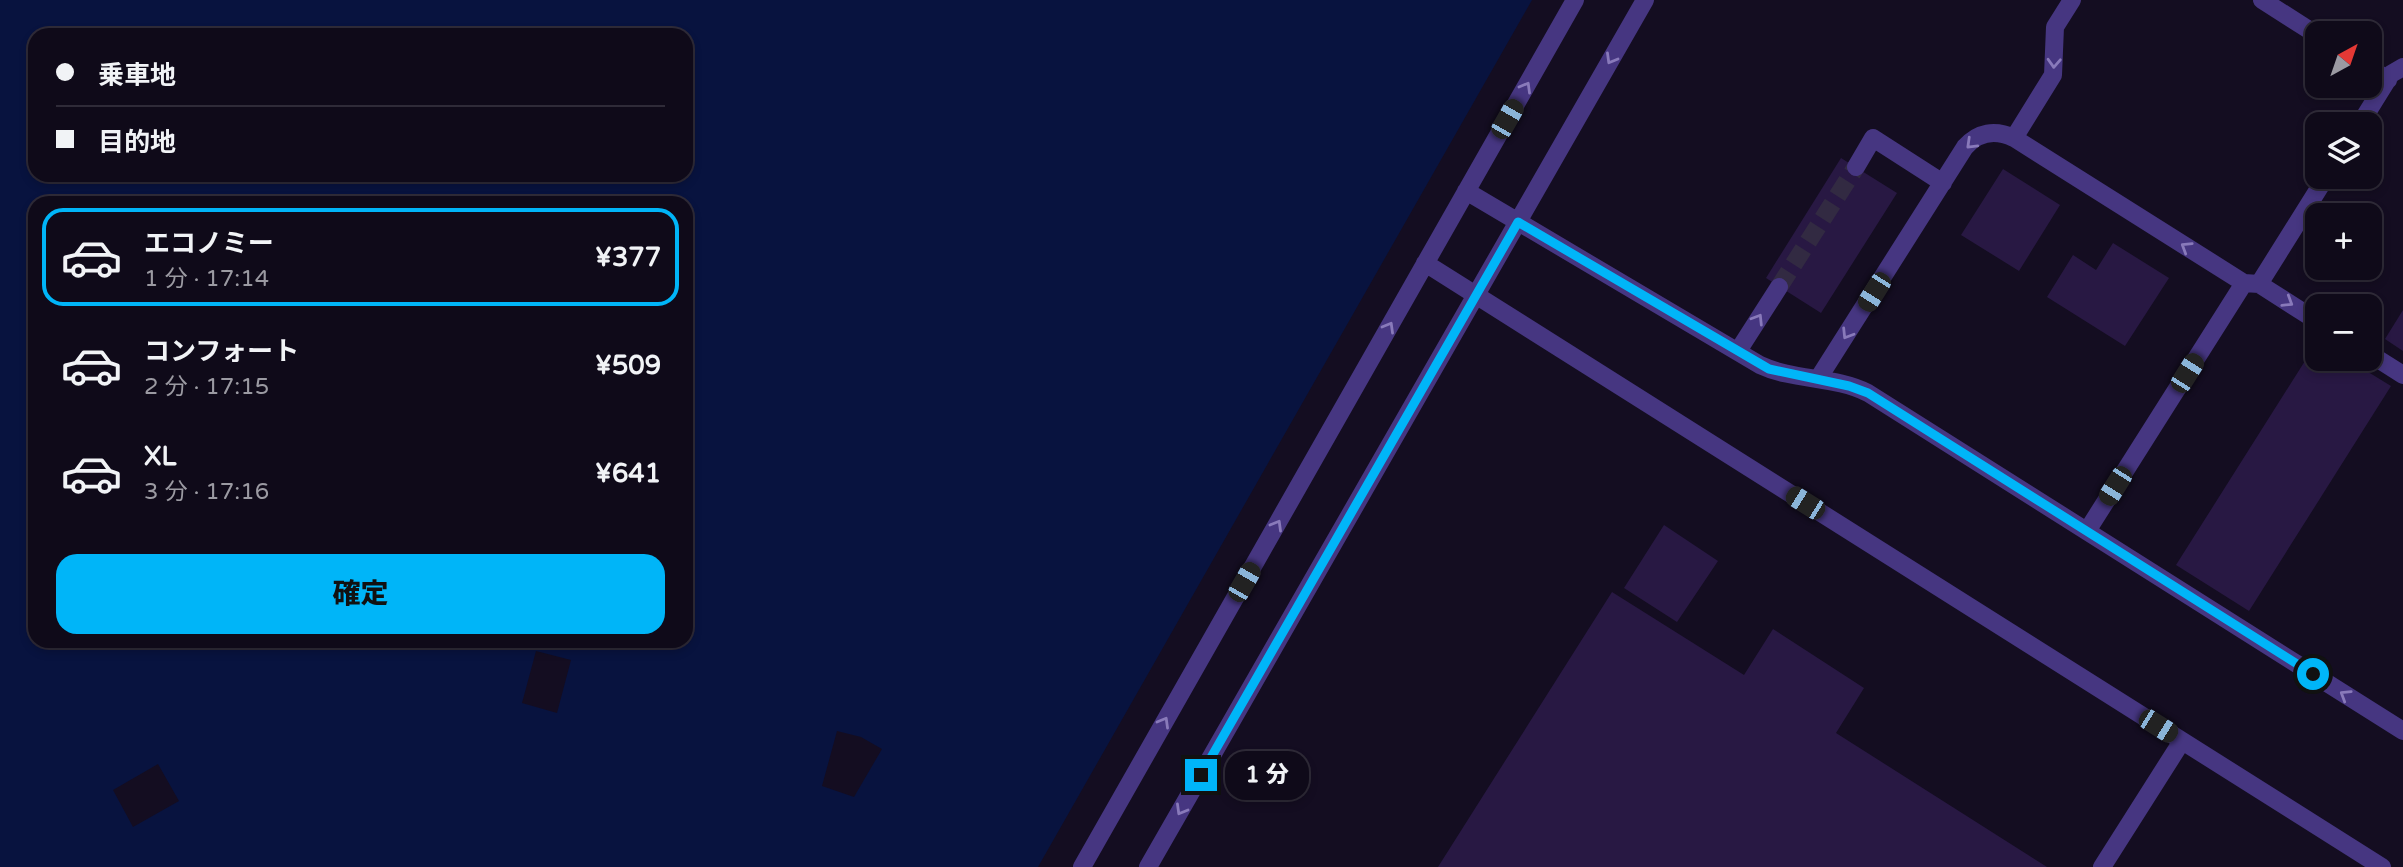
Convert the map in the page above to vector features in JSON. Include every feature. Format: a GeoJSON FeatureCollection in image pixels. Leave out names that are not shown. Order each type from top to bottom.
{"type":"FeatureCollection","features":[{"type":"Feature","properties":{"kind":"street"},"geometry":{"type":"LineString","coordinates":[[1082,867],[1575,0]]}},
{"type":"Feature","properties":{"kind":"street"},"geometry":{"type":"LineString","coordinates":[[1148,867],[1645,0]]}},
{"type":"Feature","properties":{"kind":"street"},"geometry":{"type":"LineString","coordinates":[[2014,138],[2053,75],[2055,27],[2072,0]]}},
{"type":"Feature","properties":{"kind":"street"},"geometry":{"type":"LineString","coordinates":[[2262,0],[2305,27]]}},
{"type":"Feature","properties":{"kind":"street"},"geometry":{"type":"LineString","coordinates":[[2368,112],[2388,80],[2403,67]]}},
{"type":"Feature","properties":{"kind":"street"},"geometry":{"type":"LineString","coordinates":[[2382,76],[2388,80]]}},
{"type":"Feature","properties":{"kind":"street"},"geometry":{"type":"LineString","coordinates":[[1818,379],[1965,148],[1980,135],[2000,133],[2014,138],[2305,314]]}},
{"type":"Feature","properties":{"kind":"street"},"geometry":{"type":"LineString","coordinates":[[1856,167],[1873,138],[1943,183]]}},
{"type":"Feature","properties":{"kind":"street"},"geometry":{"type":"LineString","coordinates":[[2087,531],[2251,284],[2318,189]]}},
{"type":"Feature","properties":{"kind":"street"},"geometry":{"type":"LineString","coordinates":[[1466,191],[1769,369],[1868,393],[2403,731]]}},
{"type":"Feature","properties":{"kind":"street"},"geometry":{"type":"LineString","coordinates":[[1425,263],[2382,867]]}},
{"type":"Feature","properties":{"kind":"street"},"geometry":{"type":"LineString","coordinates":[[1738,351],[1779,287]]}},
{"type":"Feature","properties":{"kind":"street"},"geometry":{"type":"LineString","coordinates":[[2382,362],[2403,375]]}},
{"type":"Feature","properties":{"kind":"street"},"geometry":{"type":"LineString","coordinates":[[2102,867],[2182,741]]}},
{"type":"Feature","properties":{"kind":"shaded area"},"geometry":{"type":"Polygon","coordinates":[[[0,0],[1532,0],[1038,867],[0,867],[0,0]]]}},
{"type":"Feature","properties":{"kind":"pier"},"geometry":{"type":"Polygon","coordinates":[[[536,651],[571,660],[557,713],[522,703],[536,651]]]}},
{"type":"Feature","properties":{"kind":"pier"},"geometry":{"type":"Polygon","coordinates":[[[837,731],[861,737],[882,749],[854,797],[822,786],[837,731]]]}},
{"type":"Feature","properties":{"kind":"pier"},"geometry":{"type":"Polygon","coordinates":[[[158,764],[179,801],[133,827],[113,790],[158,764]]]}},
{"type":"Feature","properties":{"kind":"building"},"geometry":{"type":"Polygon","coordinates":[[[1841,158],[1897,193],[1821,313],[1766,278],[1841,158]]]}},
{"type":"Feature","properties":{"kind":"building"},"geometry":{"type":"Polygon","coordinates":[[[2003,169],[2060,205],[2019,271],[1961,235],[2003,169]]]}},
{"type":"Feature","properties":{"kind":"building"},"geometry":{"type":"Polygon","coordinates":[[[2113,243],[2169,278],[2125,346],[2047,297],[2073,255],[2096,270],[2113,243]]]}},
{"type":"Feature","properties":{"kind":"building"},"geometry":{"type":"Polygon","coordinates":[[[2403,310],[2403,351],[2385,339],[2403,310]]]}},
{"type":"Feature","properties":{"kind":"building"},"geometry":{"type":"Polygon","coordinates":[[[2305,361],[2305,371],[2367,371],[2391,386],[2249,611],[2176,565],[2305,361]]]}},
{"type":"Feature","properties":{"kind":"building"},"geometry":{"type":"Polygon","coordinates":[[[1664,525],[1718,561],[1677,622],[1624,588],[1664,525]]]}},
{"type":"Feature","properties":{"kind":"building"},"geometry":{"type":"Polygon","coordinates":[[[1612,592],[1744,675],[1773,629],[1864,688],[1836,733],[2047,867],[1438,867],[1612,592]]]}},
{"type":"Feature","properties":{"kind":"tunnel"},"geometry":{"type":"LineString","coordinates":[[1779,287],[1856,167]]}},
{"type":"Feature","properties":{"kind":"route"},"geometry":{"type":"LineString","coordinates":[[1201,775],[1518,222],[1760,365],[1868,393],[2313,674]]}}]}
